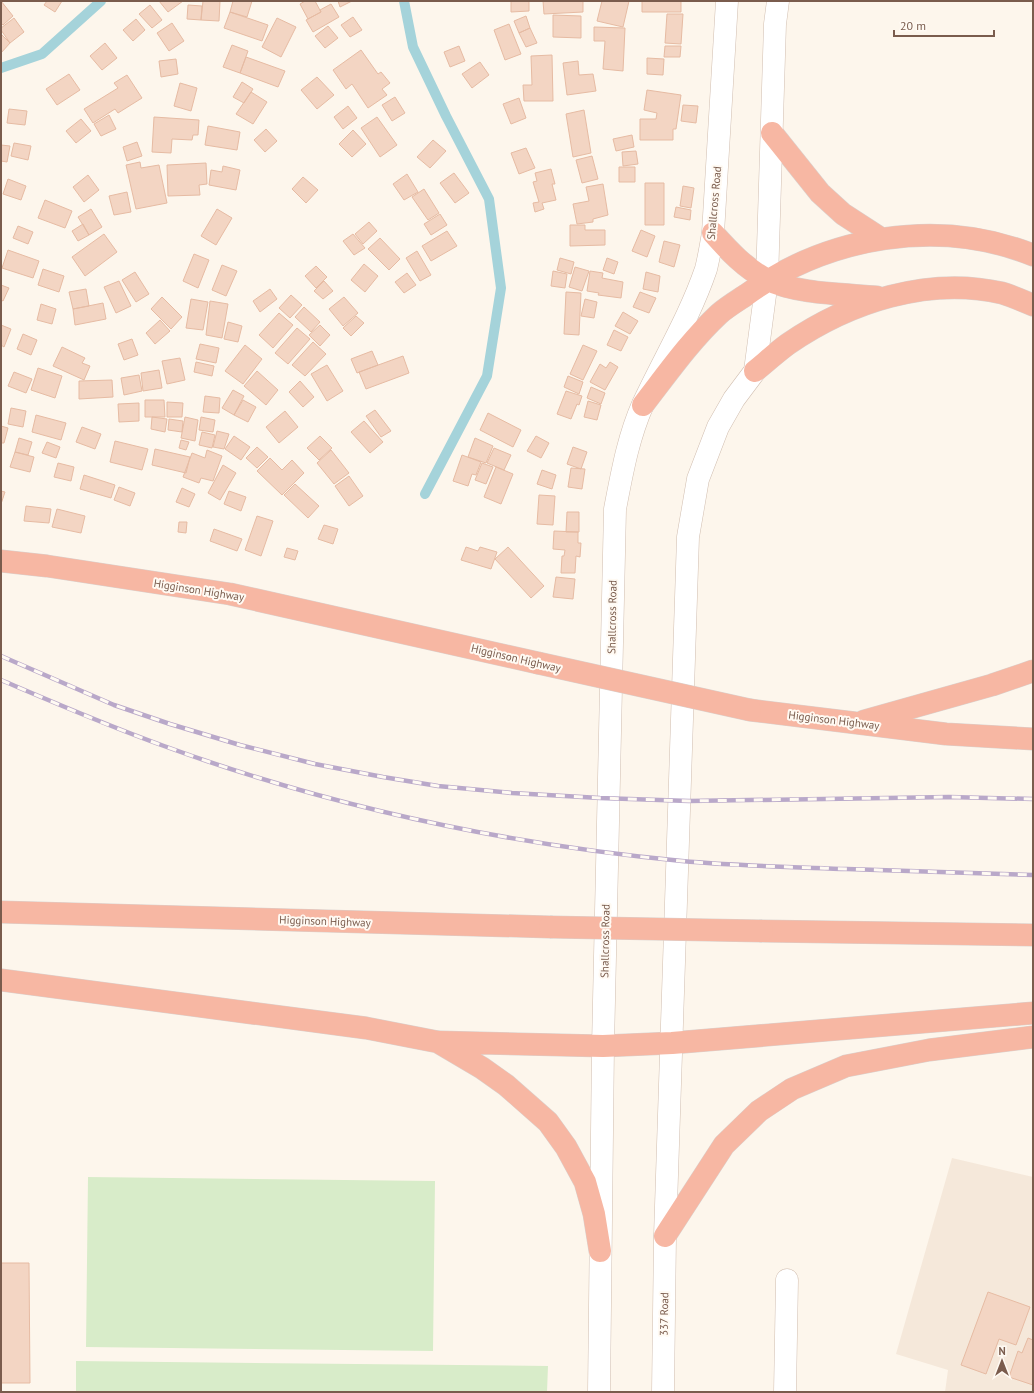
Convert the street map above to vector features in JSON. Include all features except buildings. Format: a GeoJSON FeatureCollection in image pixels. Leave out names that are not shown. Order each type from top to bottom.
{"type":"FeatureCollection","features":[{"type":"Feature","properties":{"kind":"highway"},"geometry":{"type":"LineString","coordinates":[[772,133],[820,193],[843,214],[880,238]]}},
{"type":"Feature","properties":{"kind":"highway"},"geometry":{"type":"LineString","coordinates":[[713,233],[747,267],[767,280],[806,290],[884,298]]}},
{"type":"Feature","properties":{"kind":"highway"},"geometry":{"type":"LineString","coordinates":[[643,405],[690,345],[720,313],[767,280],[800,263],[844,247],[880,238],[914,235],[949,236],[988,241],[1033,255]]}},
{"type":"Feature","properties":{"kind":"highway"},"geometry":{"type":"LineString","coordinates":[[755,371],[788,344],[821,324],[847,311],[884,298],[918,290],[963,288],[1002,293],[1033,305]]}},
{"type":"Feature","properties":{"kind":"highway","name":"Higginson Highway"},"geometry":{"type":"LineString","coordinates":[[1,561],[46,566],[230,594],[750,710],[946,734],[1033,739]]}},
{"type":"Feature","properties":{"kind":"highway"},"geometry":{"type":"LineString","coordinates":[[855,723],[979,689],[1033,671]]}},
{"type":"Feature","properties":{"kind":"highway","name":"Higginson Highway"},"geometry":{"type":"LineString","coordinates":[[1,912],[550,927],[1033,935]]}},
{"type":"Feature","properties":{"kind":"highway"},"geometry":{"type":"LineString","coordinates":[[1,980],[366,1028],[438,1042],[603,1046],[672,1043],[1033,1014]]}},
{"type":"Feature","properties":{"kind":"highway"},"geometry":{"type":"LineString","coordinates":[[665,1236],[724,1145],[759,1111],[792,1089],[846,1066],[929,1050],[1033,1037]]}},
{"type":"Feature","properties":{"kind":"highway"},"geometry":{"type":"LineString","coordinates":[[438,1042],[482,1068],[506,1085],[548,1122],[566,1147],[585,1182],[594,1214],[600,1251]]}},
{"type":"Feature","properties":{"kind":"street","name":"Shallcross Road"},"geometry":{"type":"LineString","coordinates":[[600,1251],[615,509],[625,456],[633,430],[643,405],[693,302],[706,267],[713,233],[727,1]]}},
{"type":"Feature","properties":{"kind":"street"},"geometry":{"type":"LineString","coordinates":[[665,1236],[688,537],[698,479],[718,427],[734,399],[755,371],[767,280],[775,24],[778,1]]}},
{"type":"Feature","properties":{"kind":"street","name":"337 Road"},"geometry":{"type":"LineString","coordinates":[[663,1392],[665,1236]]}},
{"type":"Feature","properties":{"kind":"street"},"geometry":{"type":"LineString","coordinates":[[599,1392],[600,1251]]}},
{"type":"Feature","properties":{"kind":"street"},"geometry":{"type":"LineString","coordinates":[[786,1392],[787,1280]]}},
{"type":"Feature","properties":{"kind":"shaded area"},"geometry":{"type":"Polygon","coordinates":[[[952,1158],[1033,1177],[1033,1392],[945,1392],[948,1370],[896,1354],[952,1158]]]}},
{"type":"Feature","properties":{"kind":"green space"},"geometry":{"type":"Polygon","coordinates":[[[88,1177],[435,1181],[433,1351],[86,1347],[88,1177]]]}},
{"type":"Feature","properties":{"kind":"green space"},"geometry":{"type":"Polygon","coordinates":[[[76,1361],[548,1366],[547,1392],[76,1392],[76,1361]]]}},
{"type":"Feature","properties":{"kind":"waterway"},"geometry":{"type":"LineString","coordinates":[[1,68],[42,54],[101,1]]}},
{"type":"Feature","properties":{"kind":"waterway"},"geometry":{"type":"LineString","coordinates":[[404,1],[413,47],[446,116],[489,199],[501,288],[487,376],[425,494]]}},
{"type":"Feature","properties":{"kind":"railway"},"geometry":{"type":"LineString","coordinates":[[1,656],[114,705],[240,745],[315,764],[438,786],[512,793],[689,801],[949,797],[1033,799]]}},
{"type":"Feature","properties":{"kind":"railway"},"geometry":{"type":"LineString","coordinates":[[1,680],[122,730],[227,768],[355,805],[484,833],[616,854],[703,863],[1033,875]]}}]}
